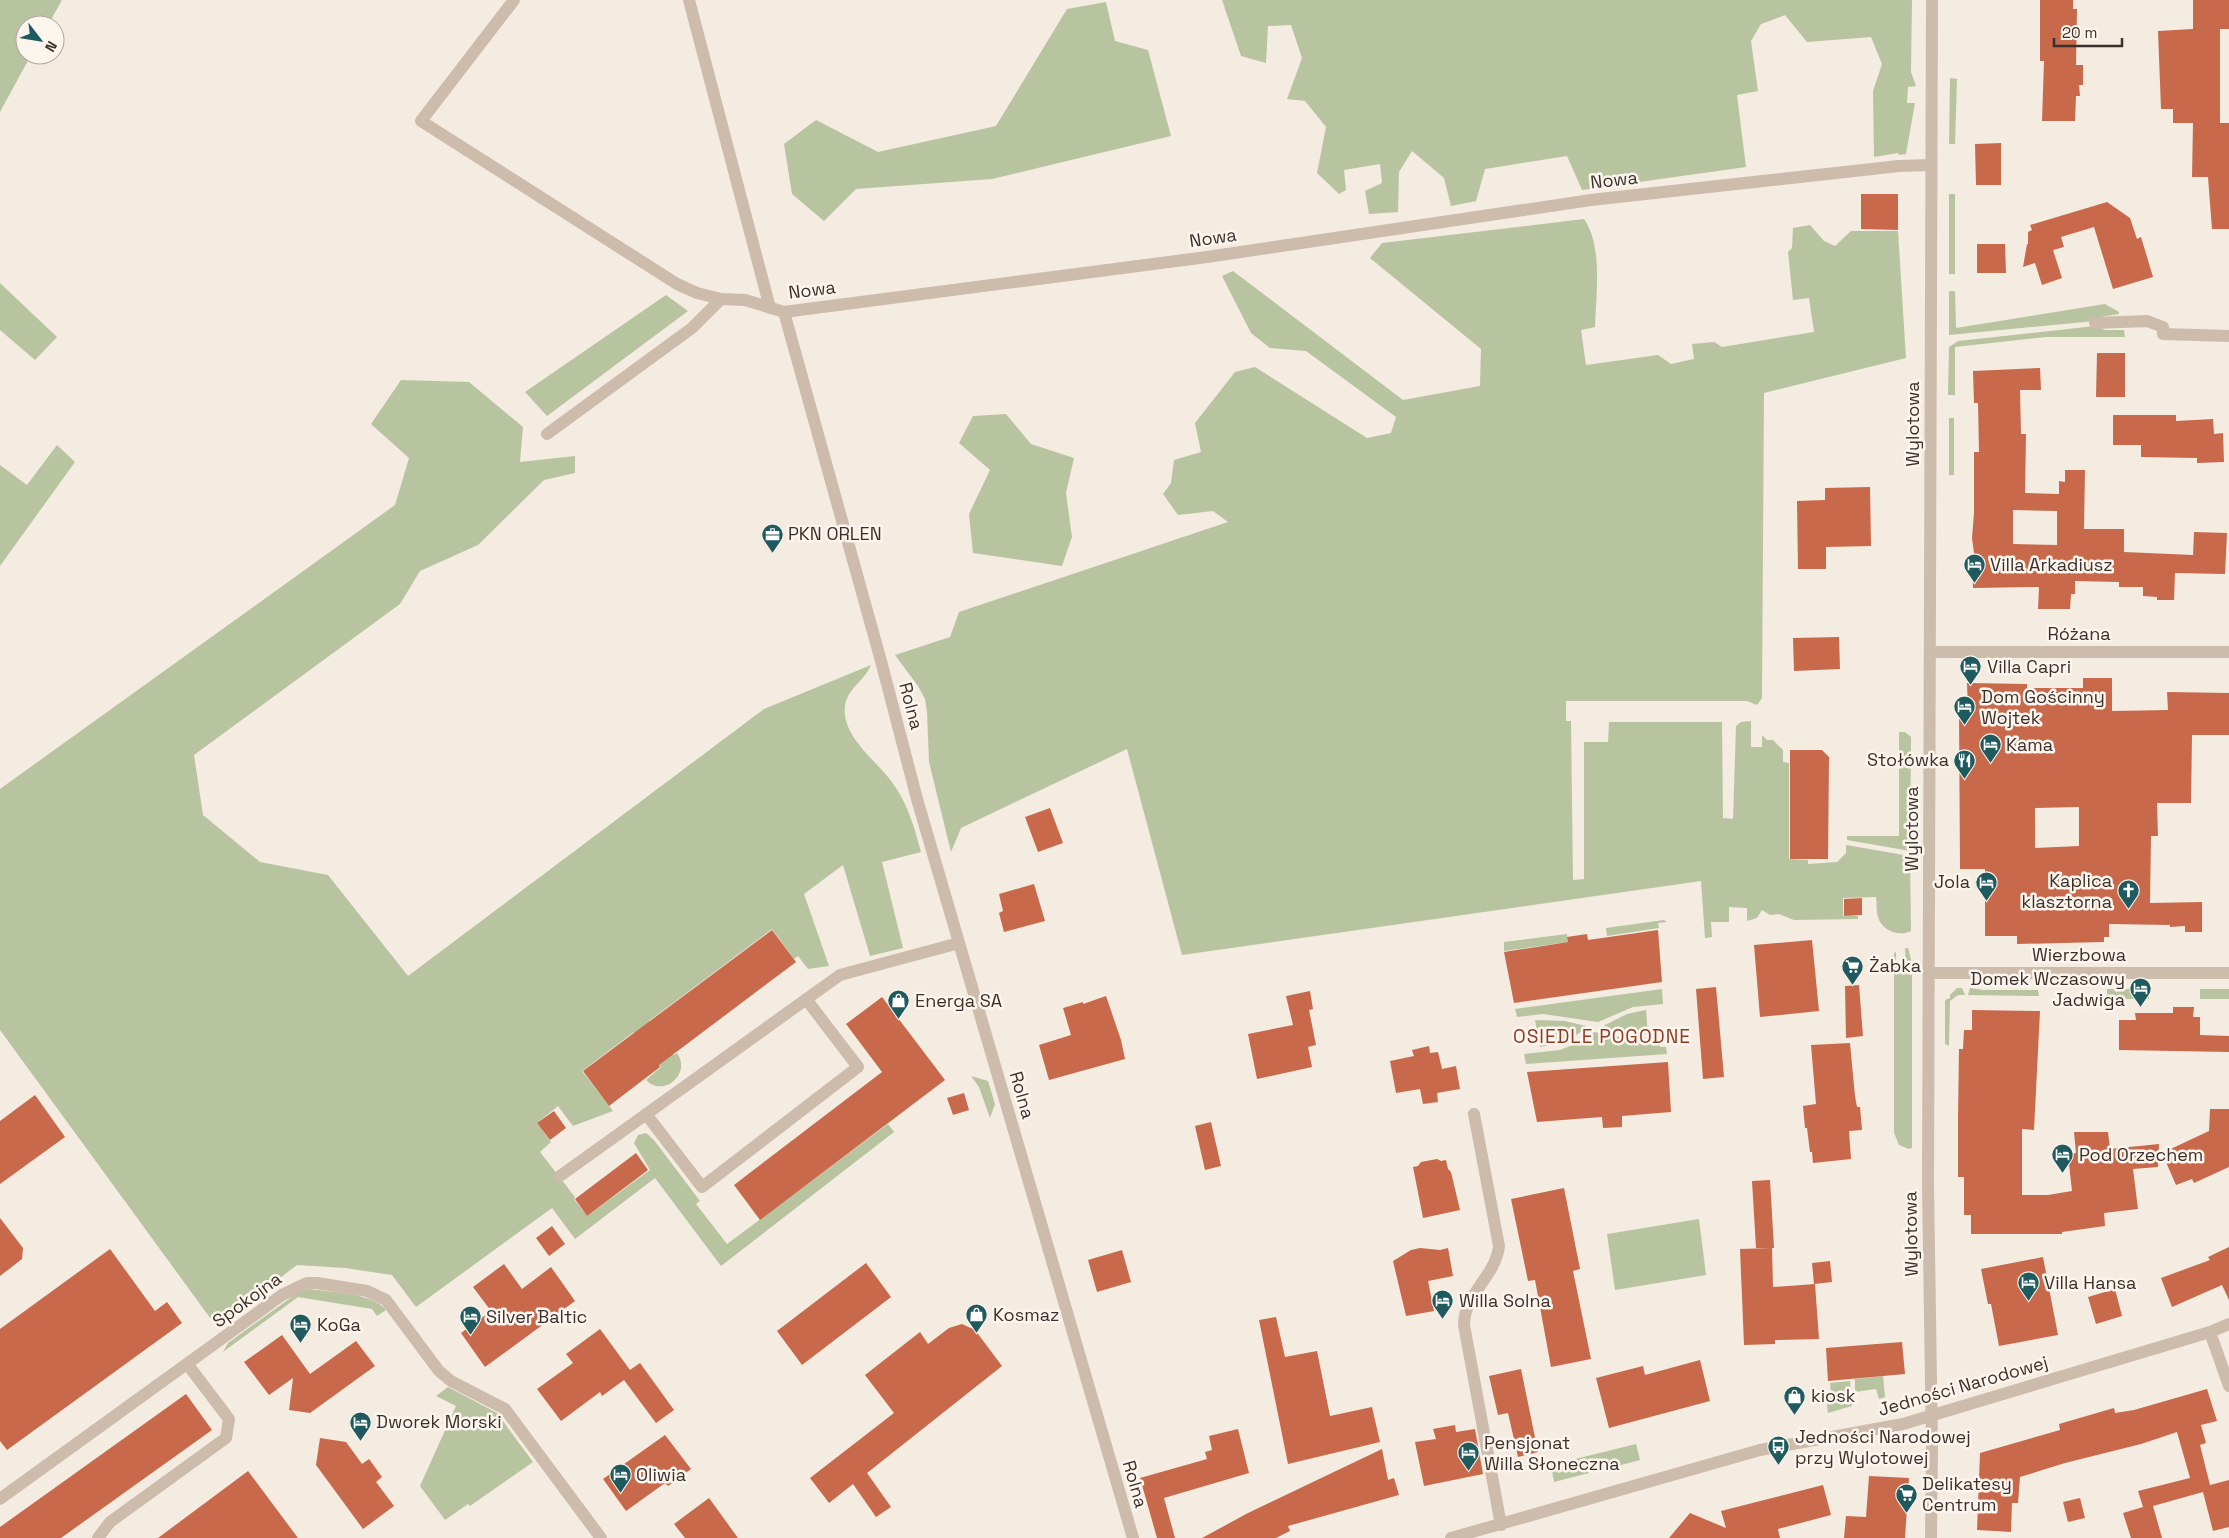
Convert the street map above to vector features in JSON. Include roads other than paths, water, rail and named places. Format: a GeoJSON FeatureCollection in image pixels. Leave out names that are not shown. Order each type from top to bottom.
{"type":"FeatureCollection","features":[{"type":"Feature","properties":{"kind":"street","name":"Nowa"},"geometry":{"type":"LineString","coordinates":[[514,0],[421,121],[677,284],[697,293],[745,300],[784,312],[1197,258],[1591,200],[1898,166],[1931,165]]}},
{"type":"Feature","properties":{"kind":"street"},"geometry":{"type":"LineString","coordinates":[[689,0],[770,308]]}},
{"type":"Feature","properties":{"kind":"street","name":"Wylotowa"},"geometry":{"type":"LineString","coordinates":[[1931,1538],[1932,1415],[1928,1185],[1928,974],[1932,0]]}},
{"type":"Feature","properties":{"kind":"street"},"geometry":{"type":"LineString","coordinates":[[547,434],[692,328],[721,298]]}},
{"type":"Feature","properties":{"kind":"street","name":"Rolna"},"geometry":{"type":"LineString","coordinates":[[784,312],[881,661],[917,799],[1133,1538]]}},
{"type":"Feature","properties":{"kind":"street"},"geometry":{"type":"LineString","coordinates":[[2095,323],[2147,321],[2163,327],[2163,334],[2229,336]]}},
{"type":"Feature","properties":{"kind":"street","name":"Różana"},"geometry":{"type":"LineString","coordinates":[[1930,652],[2229,652]]}},
{"type":"Feature","properties":{"kind":"street"},"geometry":{"type":"LineString","coordinates":[[560,1176],[840,975],[959,943]]}},
{"type":"Feature","properties":{"kind":"street","name":"Wierzbowa"},"geometry":{"type":"LineString","coordinates":[[1928,974],[2229,973]]}},
{"type":"Feature","properties":{"kind":"street"},"geometry":{"type":"LineString","coordinates":[[646,1114],[702,1187],[858,1067],[806,999]]}},
{"type":"Feature","properties":{"kind":"street"},"geometry":{"type":"LineString","coordinates":[[1474,1114],[1499,1246],[1497,1258],[1467,1304],[1464,1325],[1495,1530]]}},
{"type":"Feature","properties":{"kind":"street","name":"Spokojna"},"geometry":{"type":"LineString","coordinates":[[0,1499],[295,1287],[306,1283],[317,1283],[377,1294],[393,1308],[439,1371],[451,1381],[505,1410],[601,1538]]}},
{"type":"Feature","properties":{"kind":"street","name":"Jedności Narodowej"},"geometry":{"type":"LineString","coordinates":[[1451,1538],[1495,1530],[1760,1450],[1877,1430],[1932,1415],[2210,1332],[2229,1324]]}},
{"type":"Feature","properties":{"kind":"street"},"geometry":{"type":"LineString","coordinates":[[2210,1332],[2229,1386]]}},
{"type":"Feature","properties":{"kind":"street"},"geometry":{"type":"LineString","coordinates":[[98,1538],[110,1522],[226,1438],[229,1419],[188,1364]]}},
{"type":"Feature","properties":{"kind":"place","name":"PKN ORLEN"},"geometry":{"type":"Point","coordinates":[772,553]}},
{"type":"Feature","properties":{"kind":"place","name":"Villa Arkadiusz"},"geometry":{"type":"Point","coordinates":[1974,584]}},
{"type":"Feature","properties":{"kind":"place","name":"Villa Capri"},"geometry":{"type":"Point","coordinates":[1971,686]}},
{"type":"Feature","properties":{"kind":"place","name":"Dom Gościnny Wojtek"},"geometry":{"type":"Point","coordinates":[1965,726]}},
{"type":"Feature","properties":{"kind":"place","name":"Kama"},"geometry":{"type":"Point","coordinates":[1990,764]}},
{"type":"Feature","properties":{"kind":"place","name":"Stołówka"},"geometry":{"type":"Point","coordinates":[1965,779]}},
{"type":"Feature","properties":{"kind":"place","name":"Jola"},"geometry":{"type":"Point","coordinates":[1986,901]}},
{"type":"Feature","properties":{"kind":"place","name":"Kaplica klasztorna"},"geometry":{"type":"Point","coordinates":[2128,910]}},
{"type":"Feature","properties":{"kind":"place","name":"Żabka"},"geometry":{"type":"Point","coordinates":[1853,985]}},
{"type":"Feature","properties":{"kind":"place","name":"Domek Wczasowy Jadwiga"},"geometry":{"type":"Point","coordinates":[2141,1008]}},
{"type":"Feature","properties":{"kind":"place","name":"Energa SA"},"geometry":{"type":"Point","coordinates":[899,1020]}},
{"type":"Feature","properties":{"kind":"place","name":"Pod Orzechem"},"geometry":{"type":"Point","coordinates":[2063,1174]}},
{"type":"Feature","properties":{"kind":"place","name":"Villa Hansa"},"geometry":{"type":"Point","coordinates":[2028,1302]}},
{"type":"Feature","properties":{"kind":"place","name":"Willa Solna"},"geometry":{"type":"Point","coordinates":[1443,1320]}},
{"type":"Feature","properties":{"kind":"place","name":"Kosmaz"},"geometry":{"type":"Point","coordinates":[977,1334]}},
{"type":"Feature","properties":{"kind":"place","name":"Silver Baltic"},"geometry":{"type":"Point","coordinates":[470,1336]}},
{"type":"Feature","properties":{"kind":"place","name":"KoGa"},"geometry":{"type":"Point","coordinates":[301,1344]}},
{"type":"Feature","properties":{"kind":"place","name":"kiosk"},"geometry":{"type":"Point","coordinates":[1795,1415]}},
{"type":"Feature","properties":{"kind":"place","name":"Dworek Morski"},"geometry":{"type":"Point","coordinates":[360,1441]}},
{"type":"Feature","properties":{"kind":"place","name":"Jedności Narodowej przy Wylotowej"},"geometry":{"type":"Point","coordinates":[1779,1466]}},
{"type":"Feature","properties":{"kind":"place","name":"Pensjonat Willa Słoneczna"},"geometry":{"type":"Point","coordinates":[1468,1472]}},
{"type":"Feature","properties":{"kind":"place","name":"Oliwia"},"geometry":{"type":"Point","coordinates":[620,1494]}},
{"type":"Feature","properties":{"kind":"place","name":"Delikatesy Centrum"},"geometry":{"type":"Point","coordinates":[1906,1513]}},
{"type":"Feature","properties":{"kind":"district","name":"OSIEDLE POGODNE"},"geometry":{"type":"Point","coordinates":[1602,1036]}}]}
